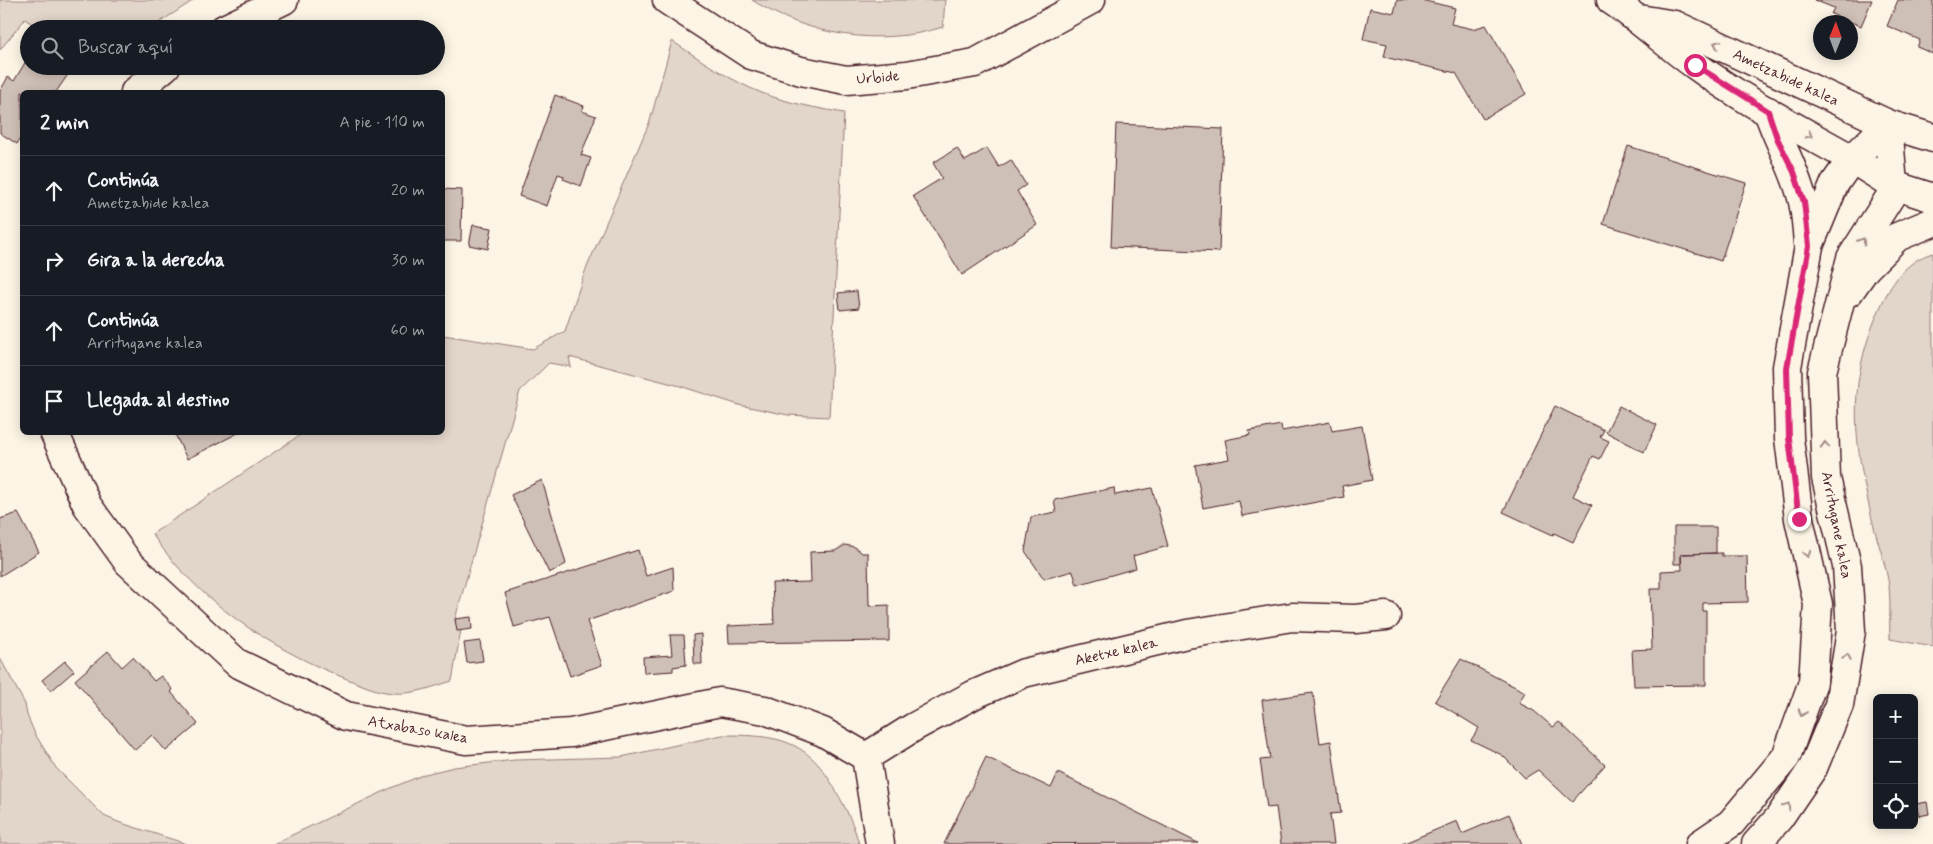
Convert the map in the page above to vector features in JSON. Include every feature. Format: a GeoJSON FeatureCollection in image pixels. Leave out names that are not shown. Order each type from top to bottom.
{"type":"FeatureCollection","features":[{"type":"Feature","properties":{"kind":"street"},"geometry":{"type":"LineString","coordinates":[[243,20],[284,0]]}},
{"type":"Feature","properties":{"kind":"street","name":"Urbide"},"geometry":{"type":"LineString","coordinates":[[667,0],[751,55],[801,71],[846,80],[907,75],[975,62],[1091,0]]}},
{"type":"Feature","properties":{"kind":"street","name":"Ametzabide kalea"},"geometry":{"type":"LineString","coordinates":[[1611,0],[1639,19],[1695,65],[1768,111],[1893,185]]}},
{"type":"Feature","properties":{"kind":"street","name":"Ametzabide kalea"},"geometry":{"type":"LineString","coordinates":[[1639,19],[1675,25],[1888,124],[1933,138]]}},
{"type":"Feature","properties":{"kind":"street"},"geometry":{"type":"LineString","coordinates":[[137,90],[155,75]]}},
{"type":"Feature","properties":{"kind":"street"},"geometry":{"type":"LineString","coordinates":[[1768,111],[1777,138],[1794,172],[1804,202],[1809,246]]}},
{"type":"Feature","properties":{"kind":"street"},"geometry":{"type":"LineString","coordinates":[[1700,844],[1731,823],[1786,757],[1813,682],[1818,604],[1799,519],[1789,438],[1787,368],[1809,246],[1835,183],[1852,159],[1888,124]]}},
{"type":"Feature","properties":{"kind":"street"},"geometry":{"type":"LineString","coordinates":[[1888,124],[1893,185],[1933,198]]}},
{"type":"Feature","properties":{"kind":"street","name":"Arritugane kalea"},"geometry":{"type":"LineString","coordinates":[[1756,844],[1779,818],[1813,768],[1839,705],[1851,631],[1847,566],[1826,478],[1822,372],[1851,258],[1890,197],[1893,185]]}},
{"type":"Feature","properties":{"kind":"street"},"geometry":{"type":"LineString","coordinates":[[1840,303],[1866,268],[1897,236],[1933,222]]}},
{"type":"Feature","properties":{"kind":"street","name":"Atxabaso kalea"},"geometry":{"type":"LineString","coordinates":[[55,435],[87,506],[128,562],[237,663],[346,716],[466,740],[571,733],[720,702],[765,710],[823,732],[866,757]]}},
{"type":"Feature","properties":{"kind":"street","name":"Aketxe kalea"},"geometry":{"type":"LineString","coordinates":[[866,757],[914,727],[973,695],[1024,673],[1206,631],[1292,618],[1355,619],[1386,616]]}},
{"type":"Feature","properties":{"kind":"street"},"geometry":{"type":"LineString","coordinates":[[866,757],[880,844]]}},
{"type":"Feature","properties":{"kind":"shaded area"},"geometry":{"type":"Polygon","coordinates":[[[0,0],[194,0],[163,20],[20,20],[20,25],[0,50],[0,0]]]}},
{"type":"Feature","properties":{"kind":"shaded area"},"geometry":{"type":"Polygon","coordinates":[[[752,0],[945,0],[943,27],[919,33],[870,37],[820,30],[773,12],[752,0]]]}},
{"type":"Feature","properties":{"kind":"shaded area"},"geometry":{"type":"Polygon","coordinates":[[[672,41],[727,76],[750,88],[772,97],[844,113],[829,417],[788,415],[739,405],[680,386],[569,357],[571,367],[549,363],[520,391],[455,619],[457,630],[461,630],[452,681],[415,692],[387,692],[367,687],[314,665],[288,651],[261,636],[213,601],[170,558],[152,534],[300,435],[445,435],[445,335],[533,349],[565,331],[584,274],[650,121],[672,41]]]}},
{"type":"Feature","properties":{"kind":"shaded area"},"geometry":{"type":"Polygon","coordinates":[[[1933,253],[1933,647],[1890,639],[1889,586],[1866,494],[1861,467],[1856,415],[1861,363],[1869,336],[1884,299],[1894,282],[1907,267],[1923,256],[1933,253]]]}},
{"type":"Feature","properties":{"kind":"shaded area"},"geometry":{"type":"Polygon","coordinates":[[[0,658],[25,704],[27,715],[35,734],[56,768],[104,816],[187,844],[0,844],[0,658]]]}},
{"type":"Feature","properties":{"kind":"shaded area"},"geometry":{"type":"Polygon","coordinates":[[[722,735],[760,736],[790,744],[802,750],[814,760],[836,791],[855,830],[859,844],[273,844],[391,788],[425,774],[454,767],[515,760],[621,757],[722,735]]]}},
{"type":"Feature","properties":{"kind":"building"},"geometry":{"type":"Polygon","coordinates":[[[1397,0],[1421,0],[1455,8],[1451,24],[1473,29],[1486,25],[1526,94],[1483,119],[1456,73],[1384,57],[1387,44],[1363,39],[1370,8],[1394,13],[1397,0]]]}},
{"type":"Feature","properties":{"kind":"building"},"geometry":{"type":"Polygon","coordinates":[[[1814,0],[1872,0],[1861,26],[1858,25],[1858,15],[1834,15],[1831,14],[1834,8],[1814,0]]]}},
{"type":"Feature","properties":{"kind":"building"},"geometry":{"type":"Polygon","coordinates":[[[1898,0],[1933,0],[1933,54],[1917,47],[1920,40],[1887,26],[1898,0]]]}},
{"type":"Feature","properties":{"kind":"building"},"geometry":{"type":"Polygon","coordinates":[[[20,71],[20,75],[68,75],[57,90],[20,90],[20,139],[17,144],[0,133],[0,91],[8,77],[14,81],[20,71]]]}},
{"type":"Feature","properties":{"kind":"building"},"geometry":{"type":"Polygon","coordinates":[[[555,95],[584,106],[582,111],[596,116],[581,155],[591,158],[581,186],[563,179],[564,176],[558,174],[547,206],[519,196],[555,95]]]}},
{"type":"Feature","properties":{"kind":"building"},"geometry":{"type":"Polygon","coordinates":[[[1116,124],[1223,129],[1219,252],[1111,247],[1116,124]]]}},
{"type":"Feature","properties":{"kind":"building"},"geometry":{"type":"Polygon","coordinates":[[[1628,146],[1746,183],[1721,261],[1603,224],[1628,146]]]}},
{"type":"Feature","properties":{"kind":"building"},"geometry":{"type":"Polygon","coordinates":[[[957,148],[965,161],[987,148],[999,167],[1011,160],[1026,185],[1017,191],[1037,225],[962,275],[913,196],[942,178],[933,163],[957,148]]]}},
{"type":"Feature","properties":{"kind":"building"},"geometry":{"type":"Polygon","coordinates":[[[445,189],[462,190],[461,241],[445,241],[445,189]]]}},
{"type":"Feature","properties":{"kind":"building"},"geometry":{"type":"Polygon","coordinates":[[[473,225],[492,228],[488,249],[469,245],[473,225]]]}},
{"type":"Feature","properties":{"kind":"building"},"geometry":{"type":"Polygon","coordinates":[[[857,291],[859,308],[840,310],[838,293],[857,291]]]}},
{"type":"Feature","properties":{"kind":"building"},"geometry":{"type":"Polygon","coordinates":[[[1555,406],[1604,430],[1600,437],[1609,441],[1600,459],[1593,456],[1573,496],[1592,505],[1573,542],[1503,512],[1555,406]]]}},
{"type":"Feature","properties":{"kind":"building"},"geometry":{"type":"Polygon","coordinates":[[[1619,406],[1657,425],[1644,452],[1606,432],[1619,406]]]}},
{"type":"Feature","properties":{"kind":"building"},"geometry":{"type":"Polygon","coordinates":[[[1330,422],[1332,431],[1362,426],[1372,480],[1342,486],[1344,497],[1242,516],[1239,501],[1203,508],[1195,465],[1229,459],[1225,440],[1250,435],[1249,431],[1281,425],[1282,431],[1330,422]]]}},
{"type":"Feature","properties":{"kind":"building"},"geometry":{"type":"Polygon","coordinates":[[[175,435],[234,435],[187,459],[175,435]]]}},
{"type":"Feature","properties":{"kind":"building"},"geometry":{"type":"Polygon","coordinates":[[[542,480],[566,564],[549,573],[511,495],[542,480]]]}},
{"type":"Feature","properties":{"kind":"building"},"geometry":{"type":"Polygon","coordinates":[[[1114,488],[1115,495],[1152,488],[1168,546],[1133,556],[1136,568],[1077,585],[1073,571],[1044,579],[1025,551],[1031,517],[1056,512],[1054,500],[1114,488]]]}},
{"type":"Feature","properties":{"kind":"building"},"geometry":{"type":"Polygon","coordinates":[[[18,513],[39,552],[0,576],[0,519],[18,513]]]}},
{"type":"Feature","properties":{"kind":"building"},"geometry":{"type":"Polygon","coordinates":[[[1674,527],[1716,527],[1716,553],[1681,554],[1681,564],[1674,564],[1674,527]]]}},
{"type":"Feature","properties":{"kind":"building"},"geometry":{"type":"Polygon","coordinates":[[[845,545],[855,547],[862,553],[868,553],[869,606],[889,605],[889,641],[729,643],[728,626],[774,624],[772,583],[811,582],[810,552],[835,551],[845,545]]]}},
{"type":"Feature","properties":{"kind":"building"},"geometry":{"type":"Polygon","coordinates":[[[638,550],[646,576],[673,567],[674,591],[587,621],[602,665],[570,676],[550,617],[514,627],[505,593],[638,550]]]}},
{"type":"Feature","properties":{"kind":"building"},"geometry":{"type":"Polygon","coordinates":[[[1722,553],[1722,556],[1747,556],[1748,602],[1703,603],[1703,611],[1706,611],[1706,685],[1634,686],[1632,650],[1652,649],[1650,589],[1661,589],[1661,571],[1682,570],[1681,554],[1722,553]]]}},
{"type":"Feature","properties":{"kind":"building"},"geometry":{"type":"Polygon","coordinates":[[[471,617],[472,629],[457,631],[455,619],[471,617]]]}},
{"type":"Feature","properties":{"kind":"building"},"geometry":{"type":"Polygon","coordinates":[[[701,634],[702,664],[694,664],[693,635],[701,634]]]}},
{"type":"Feature","properties":{"kind":"building"},"geometry":{"type":"Polygon","coordinates":[[[670,635],[684,635],[686,665],[673,667],[673,671],[644,673],[643,657],[672,655],[670,635]]]}},
{"type":"Feature","properties":{"kind":"building"},"geometry":{"type":"Polygon","coordinates":[[[480,641],[483,661],[467,663],[464,643],[480,641]]]}},
{"type":"Feature","properties":{"kind":"building"},"geometry":{"type":"Polygon","coordinates":[[[108,651],[122,667],[133,657],[154,681],[161,676],[173,690],[171,692],[198,724],[166,751],[152,735],[135,750],[75,680],[108,651]]]}},
{"type":"Feature","properties":{"kind":"building"},"geometry":{"type":"Polygon","coordinates":[[[1461,659],[1525,692],[1519,703],[1534,711],[1553,727],[1559,722],[1605,765],[1572,802],[1538,770],[1525,778],[1502,755],[1471,740],[1479,728],[1435,701],[1461,659]]]}},
{"type":"Feature","properties":{"kind":"building"},"geometry":{"type":"Polygon","coordinates":[[[65,661],[74,671],[51,691],[42,680],[65,661]]]}},
{"type":"Feature","properties":{"kind":"building"},"geometry":{"type":"Polygon","coordinates":[[[1313,693],[1320,743],[1331,741],[1341,813],[1330,814],[1334,844],[1281,844],[1276,807],[1267,808],[1260,760],[1270,759],[1262,700],[1313,693]]]}},
{"type":"Feature","properties":{"kind":"building"},"geometry":{"type":"Polygon","coordinates":[[[986,757],[1051,788],[1058,773],[1198,843],[944,844],[986,757]]]}},
{"type":"Feature","properties":{"kind":"building"},"geometry":{"type":"Polygon","coordinates":[[[1927,802],[1929,814],[1919,816],[1918,804],[1927,802]]]}},
{"type":"Feature","properties":{"kind":"building"},"geometry":{"type":"Polygon","coordinates":[[[1509,814],[1522,844],[1402,844],[1457,821],[1462,834],[1509,814]]]}},
{"type":"Feature","properties":{"kind":"route"},"geometry":{"type":"LineString","coordinates":[[1695,65],[1768,111],[1777,138],[1794,172],[1804,202],[1809,246],[1787,368],[1789,438],[1799,519]]}}]}
